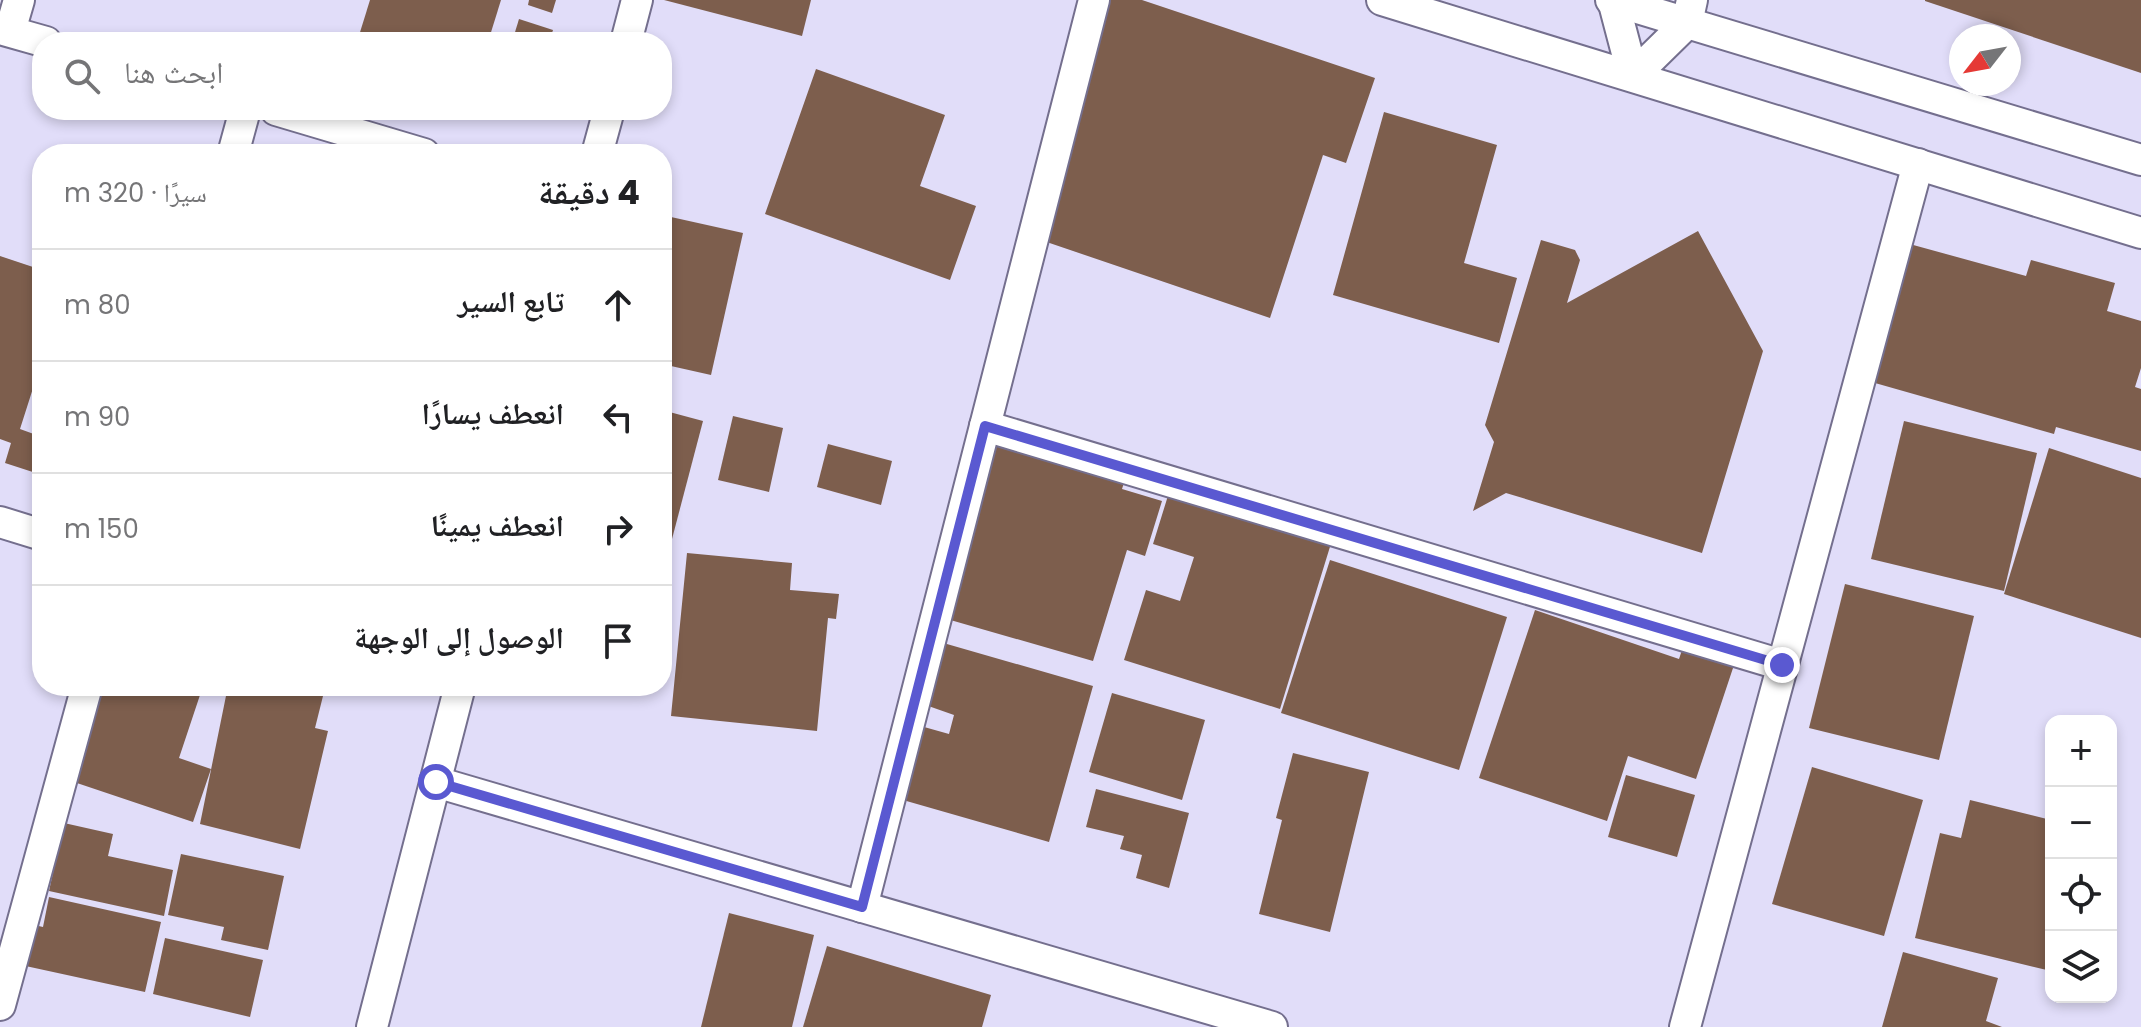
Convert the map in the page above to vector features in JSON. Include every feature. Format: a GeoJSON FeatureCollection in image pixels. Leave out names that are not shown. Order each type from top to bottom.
{"type":"FeatureCollection","features":[{"type":"Feature","properties":{"kind":"street"},"geometry":{"type":"LineString","coordinates":[[19,0],[5,30],[32,38]]}},
{"type":"Feature","properties":{"kind":"street"},"geometry":{"type":"LineString","coordinates":[[629,32],[637,0]]}},
{"type":"Feature","properties":{"kind":"street"},"geometry":{"type":"LineString","coordinates":[[862,907],[1094,0]]}},
{"type":"Feature","properties":{"kind":"street"},"geometry":{"type":"LineString","coordinates":[[1382,0],[2141,233]]}},
{"type":"Feature","properties":{"kind":"street"},"geometry":{"type":"LineString","coordinates":[[1633,76],[1612,0],[1689,12],[2141,160]]}},
{"type":"Feature","properties":{"kind":"street"},"geometry":{"type":"LineString","coordinates":[[1633,76],[1689,12]]}},
{"type":"Feature","properties":{"kind":"street"},"geometry":{"type":"LineString","coordinates":[[236,144],[242,120]]}},
{"type":"Feature","properties":{"kind":"street"},"geometry":{"type":"LineString","coordinates":[[310,120],[390,144]]}},
{"type":"Feature","properties":{"kind":"street"},"geometry":{"type":"LineString","coordinates":[[600,144],[606,120]]}},
{"type":"Feature","properties":{"kind":"street"},"geometry":{"type":"LineString","coordinates":[[1685,1027],[1918,164]]}},
{"type":"Feature","properties":{"kind":"street"},"geometry":{"type":"LineString","coordinates":[[985,426],[1782,665]]}},
{"type":"Feature","properties":{"kind":"street"},"geometry":{"type":"LineString","coordinates":[[0,522],[32,532]]}},
{"type":"Feature","properties":{"kind":"street"},"geometry":{"type":"LineString","coordinates":[[2,993],[84,696]]}},
{"type":"Feature","properties":{"kind":"street"},"geometry":{"type":"LineString","coordinates":[[372,1027],[458,696]]}},
{"type":"Feature","properties":{"kind":"street"},"geometry":{"type":"LineString","coordinates":[[436,782],[1272,1027]]}},
{"type":"Feature","properties":{"kind":"building"},"geometry":{"type":"Polygon","coordinates":[[[370,0],[501,0],[491,32],[360,32],[370,0]]]}},
{"type":"Feature","properties":{"kind":"building"},"geometry":{"type":"Polygon","coordinates":[[[529,0],[556,0],[552,13],[528,5],[529,0]]]}},
{"type":"Feature","properties":{"kind":"building"},"geometry":{"type":"Polygon","coordinates":[[[664,0],[811,0],[802,36],[664,0]]]}},
{"type":"Feature","properties":{"kind":"building"},"geometry":{"type":"Polygon","coordinates":[[[1107,0],[1142,0],[1375,78],[1346,163],[1323,155],[1270,318],[1029,236],[1107,0]]]}},
{"type":"Feature","properties":{"kind":"building"},"geometry":{"type":"Polygon","coordinates":[[[2141,0],[2141,73],[2021,33],[2021,24],[1994,24],[1925,1],[2141,0]]]}},
{"type":"Feature","properties":{"kind":"building"},"geometry":{"type":"Polygon","coordinates":[[[519,19],[553,30],[552,32],[515,32],[519,19]]]}},
{"type":"Feature","properties":{"kind":"building"},"geometry":{"type":"Polygon","coordinates":[[[816,69],[945,115],[920,186],[976,206],[950,280],[765,214],[816,69]]]}},
{"type":"Feature","properties":{"kind":"building"},"geometry":{"type":"Polygon","coordinates":[[[1384,112],[1497,145],[1464,263],[1517,278],[1499,343],[1333,295],[1384,112]]]}},
{"type":"Feature","properties":{"kind":"building"},"geometry":{"type":"Polygon","coordinates":[[[672,217],[743,233],[711,375],[672,366],[672,217]]]}},
{"type":"Feature","properties":{"kind":"building"},"geometry":{"type":"Polygon","coordinates":[[[1698,231],[1763,351],[1702,553],[1506,493],[1473,511],[1494,442],[1485,425],[1541,240],[1575,250],[1580,260],[1567,303],[1698,231]]]}},
{"type":"Feature","properties":{"kind":"building"},"geometry":{"type":"Polygon","coordinates":[[[1906,243],[2026,276],[2031,260],[2115,283],[2107,311],[2141,321],[2141,368],[2135,387],[2141,389],[2141,451],[2056,427],[2054,434],[1868,381],[1906,243]]]}},
{"type":"Feature","properties":{"kind":"building"},"geometry":{"type":"Polygon","coordinates":[[[0,256],[32,267],[32,391],[20,429],[32,433],[32,472],[5,463],[11,443],[0,439],[0,256]]]}},
{"type":"Feature","properties":{"kind":"building"},"geometry":{"type":"Polygon","coordinates":[[[672,413],[703,421],[672,539],[672,413]]]}},
{"type":"Feature","properties":{"kind":"building"},"geometry":{"type":"Polygon","coordinates":[[[733,416],[783,428],[769,492],[718,480],[733,416]]]}},
{"type":"Feature","properties":{"kind":"building"},"geometry":{"type":"Polygon","coordinates":[[[1904,421],[2037,453],[2004,591],[1871,559],[1904,421]]]}},
{"type":"Feature","properties":{"kind":"building"},"geometry":{"type":"Polygon","coordinates":[[[993,432],[1127,473],[1122,489],[1162,501],[1145,556],[1127,550],[1093,661],[940,617],[993,432]]]}},
{"type":"Feature","properties":{"kind":"building"},"geometry":{"type":"Polygon","coordinates":[[[828,444],[892,461],[881,505],[817,487],[828,444]]]}},
{"type":"Feature","properties":{"kind":"building"},"geometry":{"type":"Polygon","coordinates":[[[2049,448],[2141,478],[2141,638],[2004,594],[2049,448]]]}},
{"type":"Feature","properties":{"kind":"building"},"geometry":{"type":"Polygon","coordinates":[[[1171,486],[1333,537],[1280,709],[1124,660],[1146,590],[1180,601],[1194,557],[1153,544],[1171,486]]]}},
{"type":"Feature","properties":{"kind":"building"},"geometry":{"type":"Polygon","coordinates":[[[687,553],[792,563],[790,590],[839,594],[836,619],[828,618],[817,731],[671,716],[687,553]]]}},
{"type":"Feature","properties":{"kind":"building"},"geometry":{"type":"Polygon","coordinates":[[[1330,560],[1507,617],[1459,770],[1281,713],[1330,560]]]}},
{"type":"Feature","properties":{"kind":"building"},"geometry":{"type":"Polygon","coordinates":[[[1845,584],[1974,616],[1939,760],[1809,728],[1845,584]]]}},
{"type":"Feature","properties":{"kind":"building"},"geometry":{"type":"Polygon","coordinates":[[[1535,610],[1679,659],[1686,638],[1737,656],[1696,779],[1628,756],[1607,821],[1479,778],[1535,610]]]}},
{"type":"Feature","properties":{"kind":"building"},"geometry":{"type":"Polygon","coordinates":[[[933,640],[1093,686],[1049,842],[896,798],[917,725],[949,734],[954,715],[917,702],[933,640]]]}},
{"type":"Feature","properties":{"kind":"building"},"geometry":{"type":"Polygon","coordinates":[[[1112,693],[1205,720],[1182,800],[1089,772],[1112,693]]]}},
{"type":"Feature","properties":{"kind":"building"},"geometry":{"type":"Polygon","coordinates":[[[86,696],[200,696],[179,758],[211,769],[193,822],[65,779],[86,696]]]}},
{"type":"Feature","properties":{"kind":"building"},"geometry":{"type":"Polygon","coordinates":[[[226,696],[323,696],[315,728],[328,731],[300,849],[200,824],[226,696]]]}},
{"type":"Feature","properties":{"kind":"building"},"geometry":{"type":"Polygon","coordinates":[[[1293,753],[1369,772],[1330,932],[1259,914],[1282,820],[1276,818],[1293,753]]]}},
{"type":"Feature","properties":{"kind":"building"},"geometry":{"type":"Polygon","coordinates":[[[1812,767],[1923,800],[1884,936],[1772,904],[1812,767]]]}},
{"type":"Feature","properties":{"kind":"building"},"geometry":{"type":"Polygon","coordinates":[[[1626,775],[1695,795],[1677,857],[1608,837],[1626,775]]]}},
{"type":"Feature","properties":{"kind":"building"},"geometry":{"type":"Polygon","coordinates":[[[1096,789],[1189,813],[1169,888],[1136,878],[1142,855],[1120,849],[1124,836],[1086,827],[1096,789]]]}},
{"type":"Feature","properties":{"kind":"building"},"geometry":{"type":"Polygon","coordinates":[[[1970,800],[2045,819],[2045,970],[1915,938],[1940,833],[1961,838],[1970,800]]]}},
{"type":"Feature","properties":{"kind":"building"},"geometry":{"type":"Polygon","coordinates":[[[64,823],[113,834],[108,856],[173,870],[164,916],[49,891],[64,823]]]}},
{"type":"Feature","properties":{"kind":"building"},"geometry":{"type":"Polygon","coordinates":[[[181,854],[284,876],[268,950],[221,940],[224,927],[168,915],[181,854]]]}},
{"type":"Feature","properties":{"kind":"building"},"geometry":{"type":"Polygon","coordinates":[[[49,897],[161,922],[145,992],[21,965],[30,924],[43,927],[49,897]]]}},
{"type":"Feature","properties":{"kind":"building"},"geometry":{"type":"Polygon","coordinates":[[[729,913],[814,935],[792,1027],[701,1027],[729,913]]]}},
{"type":"Feature","properties":{"kind":"building"},"geometry":{"type":"Polygon","coordinates":[[[165,938],[263,960],[250,1017],[153,994],[165,938]]]}},
{"type":"Feature","properties":{"kind":"building"},"geometry":{"type":"Polygon","coordinates":[[[827,946],[991,995],[982,1027],[803,1027],[827,946]]]}},
{"type":"Feature","properties":{"kind":"building"},"geometry":{"type":"Polygon","coordinates":[[[1903,952],[1998,978],[1986,1021],[2002,1027],[1882,1027],[1903,952]]]}},
{"type":"Feature","properties":{"kind":"route"},"geometry":{"type":"LineString","coordinates":[[436,782],[862,907],[985,426],[1782,665]]}}]}
